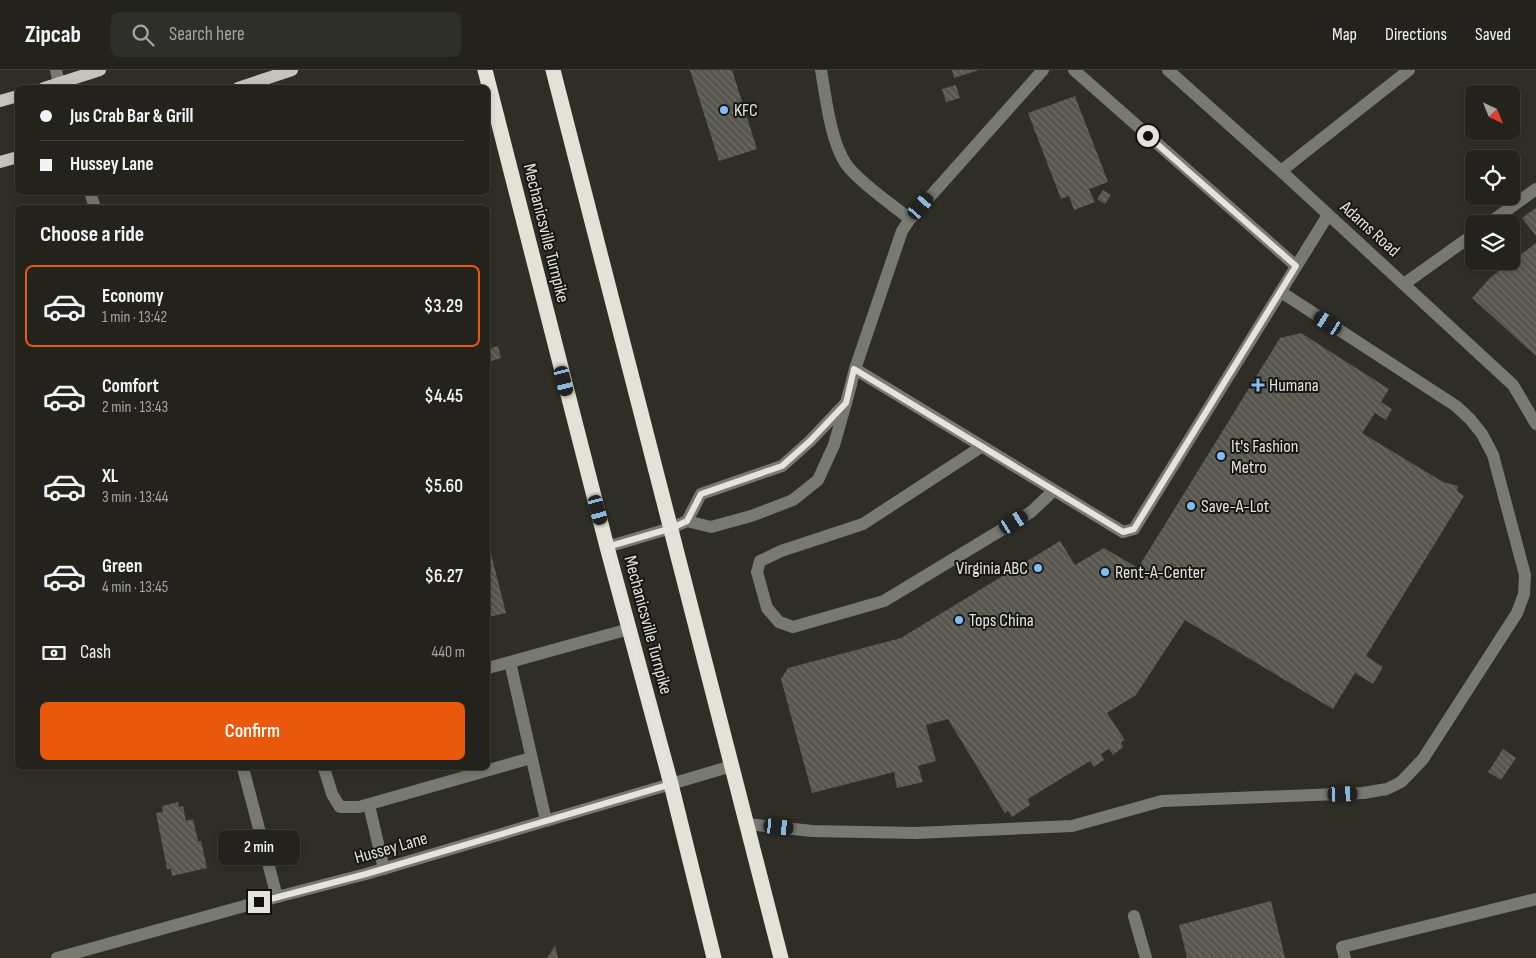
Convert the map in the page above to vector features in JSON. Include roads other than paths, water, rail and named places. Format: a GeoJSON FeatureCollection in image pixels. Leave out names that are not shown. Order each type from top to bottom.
{"type":"FeatureCollection","features":[{"type":"Feature","properties":{"kind":"highway","name":"Mechanicsville Turnpike"},"geometry":{"type":"LineString","coordinates":[[484,70],[488,85]]}},
{"type":"Feature","properties":{"kind":"highway"},"geometry":{"type":"LineString","coordinates":[[554,70],[781,958]]}},
{"type":"Feature","properties":{"kind":"highway","name":"Mechanicsville Turnpike"},"geometry":{"type":"LineString","coordinates":[[490,93],[607,547],[671,784],[714,958]]}},
{"type":"Feature","properties":{"kind":"main road"},"geometry":{"type":"LineString","coordinates":[[60,85],[100,70]]}},
{"type":"Feature","properties":{"kind":"main road"},"geometry":{"type":"LineString","coordinates":[[247,85],[292,70]]}},
{"type":"Feature","properties":{"kind":"main road"},"geometry":{"type":"LineString","coordinates":[[0,101],[15,97]]}},
{"type":"Feature","properties":{"kind":"main road"},"geometry":{"type":"LineString","coordinates":[[0,162],[15,158]]}},
{"type":"Feature","properties":{"kind":"street"},"geometry":{"type":"LineString","coordinates":[[56,70],[60,85]]}},
{"type":"Feature","properties":{"kind":"street"},"geometry":{"type":"LineString","coordinates":[[821,70],[836,143],[849,168],[910,219]]}},
{"type":"Feature","properties":{"kind":"street"},"geometry":{"type":"LineString","coordinates":[[687,521],[711,527],[751,516],[793,500],[818,480],[834,445],[854,369],[902,231],[910,219],[1043,70]]}},
{"type":"Feature","properties":{"kind":"street"},"geometry":{"type":"LineString","coordinates":[[1074,70],[1296,266]]}},
{"type":"Feature","properties":{"kind":"street","name":"Adams Road"},"geometry":{"type":"LineString","coordinates":[[1168,70],[1282,171],[1513,385],[1536,424]]}},
{"type":"Feature","properties":{"kind":"street"},"geometry":{"type":"LineString","coordinates":[[1282,171],[1409,70]]}},
{"type":"Feature","properties":{"kind":"street"},"geometry":{"type":"LineString","coordinates":[[1500,215],[1536,189]]}},
{"type":"Feature","properties":{"kind":"street"},"geometry":{"type":"LineString","coordinates":[[854,369],[1123,532],[1134,529],[1328,215]]}},
{"type":"Feature","properties":{"kind":"street"},"geometry":{"type":"LineString","coordinates":[[1404,284],[1465,240]]}},
{"type":"Feature","properties":{"kind":"street"},"geometry":{"type":"LineString","coordinates":[[747,824],[812,831],[906,833],[1072,826],[1162,801],[1363,793],[1387,789],[1401,782],[1423,759],[1499,642],[1517,613],[1531,574],[1493,455],[1482,434],[1470,419],[1456,406],[1281,292]]}},
{"type":"Feature","properties":{"kind":"street"},"geometry":{"type":"LineString","coordinates":[[607,547],[672,528],[687,521],[701,494],[782,466],[810,441],[846,403]]}},
{"type":"Feature","properties":{"kind":"street"},"geometry":{"type":"LineString","coordinates":[[981,447],[863,524],[781,551],[760,561],[757,572],[767,608],[779,622],[793,627],[884,601],[1031,512],[1053,490]]}},
{"type":"Feature","properties":{"kind":"street"},"geometry":{"type":"LineString","coordinates":[[490,667],[629,629]]}},
{"type":"Feature","properties":{"kind":"street"},"geometry":{"type":"LineString","coordinates":[[510,662],[546,821]]}},
{"type":"Feature","properties":{"kind":"street"},"geometry":{"type":"LineString","coordinates":[[490,770],[531,758]]}},
{"type":"Feature","properties":{"kind":"street","name":"Hussey Lane"},"geometry":{"type":"LineString","coordinates":[[57,958],[384,869],[732,766]]}},
{"type":"Feature","properties":{"kind":"street"},"geometry":{"type":"LineString","coordinates":[[244,770],[277,897]]}},
{"type":"Feature","properties":{"kind":"street"},"geometry":{"type":"LineString","coordinates":[[325,770],[332,794],[340,808],[359,807],[489,770]]}},
{"type":"Feature","properties":{"kind":"street"},"geometry":{"type":"LineString","coordinates":[[369,804],[384,869]]}},
{"type":"Feature","properties":{"kind":"street"},"geometry":{"type":"LineString","coordinates":[[1345,958],[1342,947],[1536,899]]}},
{"type":"Feature","properties":{"kind":"street"},"geometry":{"type":"LineString","coordinates":[[1134,916],[1146,958]]}},
{"type":"Feature","properties":{"kind":"place","name":"KFC"},"geometry":{"type":"Point","coordinates":[724,110]}},
{"type":"Feature","properties":{"kind":"place","name":"Humana"},"geometry":{"type":"Point","coordinates":[1258,385]}},
{"type":"Feature","properties":{"kind":"place","name":"It's Fashion Metro"},"geometry":{"type":"Point","coordinates":[1221,456]}},
{"type":"Feature","properties":{"kind":"place","name":"Save-A-Lot"},"geometry":{"type":"Point","coordinates":[1191,506]}},
{"type":"Feature","properties":{"kind":"place","name":"Virginia ABC"},"geometry":{"type":"Point","coordinates":[1038,568]}},
{"type":"Feature","properties":{"kind":"place","name":"Rent-A-Center"},"geometry":{"type":"Point","coordinates":[1105,572]}},
{"type":"Feature","properties":{"kind":"place","name":"Tops China"},"geometry":{"type":"Point","coordinates":[959,620]}}]}
